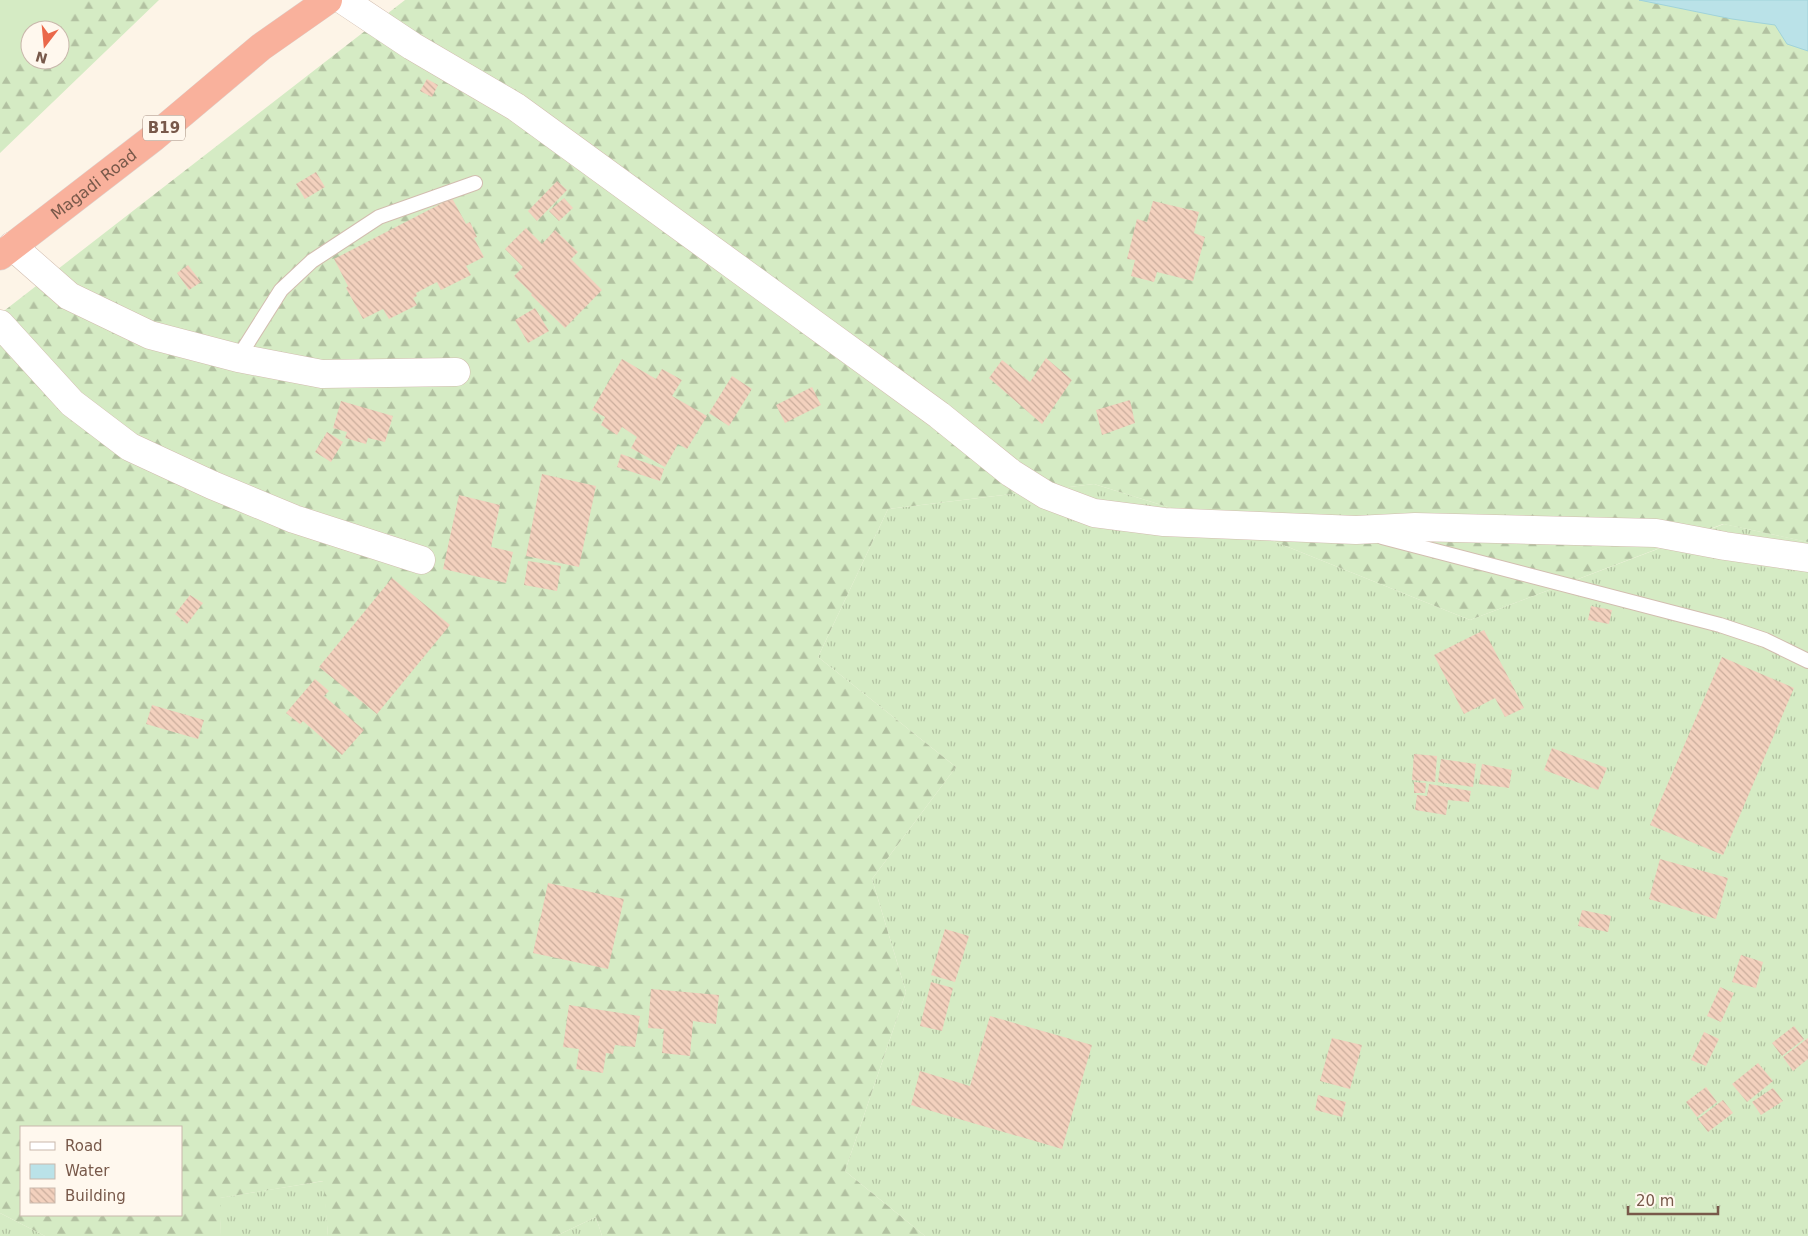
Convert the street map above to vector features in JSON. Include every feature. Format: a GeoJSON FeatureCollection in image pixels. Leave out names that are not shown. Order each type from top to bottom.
{"type":"FeatureCollection","features":[{"type":"Feature","properties":{"kind":"highway","name":"Magadi Road"},"geometry":{"type":"LineString","coordinates":[[6,251],[153,138],[261,47],[328,0]]}},
{"type":"Feature","properties":{"kind":"street"},"geometry":{"type":"LineString","coordinates":[[343,0],[412,46],[516,107],[939,416],[1011,473],[1046,495],[1094,513],[1164,522],[1356,530],[1415,527],[1656,533],[1725,546],[1808,558]]}},
{"type":"Feature","properties":{"kind":"street"},"geometry":{"type":"LineString","coordinates":[[6,251],[69,296],[150,335],[238,358],[322,374],[456,372]]}},
{"type":"Feature","properties":{"kind":"street"},"geometry":{"type":"LineString","coordinates":[[0,324],[72,403],[130,447],[294,520],[422,560]]}},
{"type":"Feature","properties":{"kind":"lane"},"geometry":{"type":"LineString","coordinates":[[238,358],[281,290],[312,261],[379,217],[475,183]]}},
{"type":"Feature","properties":{"kind":"lane"},"geometry":{"type":"LineString","coordinates":[[1356,530],[1720,625],[1765,640],[1808,661]]}},
{"type":"Feature","properties":{"kind":"green space"},"geometry":{"type":"Polygon","coordinates":[[[0,0],[159,0],[0,153],[0,0]]]}},
{"type":"Feature","properties":{"kind":"green space"},"geometry":{"type":"Polygon","coordinates":[[[0,0],[80,0],[59,20],[20,20],[20,58],[0,77],[0,0]]]}},
{"type":"Feature","properties":{"kind":"green space"},"geometry":{"type":"Polygon","coordinates":[[[405,0],[1808,0],[1808,542],[1723,524],[1470,620],[1258,535],[1094,484],[888,509],[818,657],[956,767],[872,879],[906,992],[845,1171],[925,1236],[602,1236],[596,1217],[556,1236],[328,1236],[323,1181],[220,1198],[221,1236],[45,1236],[0,1213],[0,314],[405,0]]]}},
{"type":"Feature","properties":{"kind":"green space"},"geometry":{"type":"Polygon","coordinates":[[[1094,484],[1258,535],[1470,620],[1724,524],[1808,542],[1808,1236],[925,1236],[845,1171],[906,992],[872,879],[956,767],[818,657],[888,509],[1094,484]]]}},
{"type":"Feature","properties":{"kind":"green space"},"geometry":{"type":"Polygon","coordinates":[[[324,1181],[328,1236],[221,1236],[219,1198],[324,1181]]]}},
{"type":"Feature","properties":{"kind":"green space"},"geometry":{"type":"Polygon","coordinates":[[[0,1213],[45,1236],[0,1236],[0,1213]]]}},
{"type":"Feature","properties":{"kind":"green space"},"geometry":{"type":"Polygon","coordinates":[[[596,1217],[602,1236],[556,1236],[596,1217]]]}},
{"type":"Feature","properties":{"kind":"water"},"geometry":{"type":"Polygon","coordinates":[[[1639,0],[1808,0],[1808,51],[1787,44],[1775,25],[1732,19],[1639,0]]]}},
{"type":"Feature","properties":{"kind":"building"},"geometry":{"type":"Polygon","coordinates":[[[427,79],[438,85],[432,97],[420,91],[427,79]]]}},
{"type":"Feature","properties":{"kind":"building"},"geometry":{"type":"Polygon","coordinates":[[[316,172],[325,187],[305,199],[296,184],[316,172]]]}},
{"type":"Feature","properties":{"kind":"building"},"geometry":{"type":"Polygon","coordinates":[[[557,181],[567,190],[537,221],[528,211],[557,181]]]}},
{"type":"Feature","properties":{"kind":"building"},"geometry":{"type":"Polygon","coordinates":[[[452,198],[466,224],[470,222],[477,237],[474,238],[484,257],[466,266],[471,275],[441,290],[437,282],[416,293],[417,296],[413,298],[417,305],[389,319],[383,309],[363,319],[346,288],[348,286],[334,259],[452,198]]]}},
{"type":"Feature","properties":{"kind":"building"},"geometry":{"type":"Polygon","coordinates":[[[564,198],[573,208],[559,221],[549,211],[564,198]]]}},
{"type":"Feature","properties":{"kind":"building"},"geometry":{"type":"Polygon","coordinates":[[[1153,201],[1199,212],[1194,233],[1205,237],[1193,281],[1157,272],[1154,282],[1131,276],[1135,260],[1127,259],[1137,219],[1147,222],[1153,201]]]}},
{"type":"Feature","properties":{"kind":"building"},"geometry":{"type":"Polygon","coordinates":[[[526,228],[542,244],[555,230],[578,252],[571,259],[602,290],[565,328],[514,276],[523,267],[505,249],[526,228]]]}},
{"type":"Feature","properties":{"kind":"building"},"geometry":{"type":"Polygon","coordinates":[[[188,265],[201,282],[189,290],[177,273],[188,265]]]}},
{"type":"Feature","properties":{"kind":"building"},"geometry":{"type":"Polygon","coordinates":[[[535,308],[549,331],[528,343],[515,320],[535,308]]]}},
{"type":"Feature","properties":{"kind":"building"},"geometry":{"type":"Polygon","coordinates":[[[1046,358],[1072,380],[1042,424],[989,378],[1002,360],[1030,382],[1046,358]]]}},
{"type":"Feature","properties":{"kind":"building"},"geometry":{"type":"Polygon","coordinates":[[[622,359],[656,379],[662,369],[682,380],[672,396],[707,416],[687,449],[678,444],[665,467],[631,448],[637,437],[622,427],[617,435],[601,425],[605,417],[592,410],[622,359]]]}},
{"type":"Feature","properties":{"kind":"building"},"geometry":{"type":"Polygon","coordinates":[[[732,376],[752,389],[729,426],[709,413],[732,376]]]}},
{"type":"Feature","properties":{"kind":"building"},"geometry":{"type":"Polygon","coordinates":[[[812,387],[821,405],[785,423],[776,405],[812,387]]]}},
{"type":"Feature","properties":{"kind":"building"},"geometry":{"type":"Polygon","coordinates":[[[1130,400],[1135,423],[1102,435],[1096,410],[1130,400]]]}},
{"type":"Feature","properties":{"kind":"building"},"geometry":{"type":"Polygon","coordinates":[[[341,401],[393,416],[385,442],[368,438],[366,444],[345,438],[347,432],[333,428],[341,401]]]}},
{"type":"Feature","properties":{"kind":"building"},"geometry":{"type":"Polygon","coordinates":[[[327,432],[343,442],[331,462],[315,452],[327,432]]]}},
{"type":"Feature","properties":{"kind":"building"},"geometry":{"type":"Polygon","coordinates":[[[621,454],[664,469],[660,481],[617,467],[621,454]]]}},
{"type":"Feature","properties":{"kind":"building"},"geometry":{"type":"Polygon","coordinates":[[[542,474],[596,486],[579,567],[526,556],[542,474]]]}},
{"type":"Feature","properties":{"kind":"building"},"geometry":{"type":"Polygon","coordinates":[[[459,495],[500,505],[491,547],[513,552],[506,583],[443,569],[459,495]]]}},
{"type":"Feature","properties":{"kind":"building"},"geometry":{"type":"Polygon","coordinates":[[[528,561],[561,566],[557,591],[524,585],[528,561]]]}},
{"type":"Feature","properties":{"kind":"building"},"geometry":{"type":"Polygon","coordinates":[[[392,578],[450,625],[377,714],[319,667],[392,578]]]}},
{"type":"Feature","properties":{"kind":"building"},"geometry":{"type":"Polygon","coordinates":[[[190,595],[203,603],[187,624],[175,614],[190,595]]]}},
{"type":"Feature","properties":{"kind":"building"},"geometry":{"type":"Polygon","coordinates":[[[1591,606],[1612,610],[1609,624],[1588,620],[1591,606]]]}},
{"type":"Feature","properties":{"kind":"building"},"geometry":{"type":"Polygon","coordinates":[[[1484,630],[1524,708],[1505,717],[1495,698],[1464,714],[1434,655],[1484,630]]]}},
{"type":"Feature","properties":{"kind":"building"},"geometry":{"type":"Polygon","coordinates":[[[1722,657],[1794,688],[1723,855],[1650,825],[1722,657]]]}},
{"type":"Feature","properties":{"kind":"building"},"geometry":{"type":"Polygon","coordinates":[[[315,679],[329,691],[324,696],[364,730],[342,755],[303,721],[300,724],[286,713],[315,679]]]}},
{"type":"Feature","properties":{"kind":"building"},"geometry":{"type":"Polygon","coordinates":[[[152,705],[204,720],[198,739],[146,724],[152,705]]]}},
{"type":"Feature","properties":{"kind":"building"},"geometry":{"type":"Polygon","coordinates":[[[1552,748],[1607,768],[1598,790],[1544,770],[1552,748]]]}},
{"type":"Feature","properties":{"kind":"building"},"geometry":{"type":"Polygon","coordinates":[[[1414,754],[1437,756],[1435,782],[1412,780],[1414,754]]]}},
{"type":"Feature","properties":{"kind":"building"},"geometry":{"type":"Polygon","coordinates":[[[1441,759],[1476,764],[1473,787],[1438,782],[1441,759]]]}},
{"type":"Feature","properties":{"kind":"building"},"geometry":{"type":"Polygon","coordinates":[[[1482,764],[1512,770],[1509,788],[1479,784],[1482,764]]]}},
{"type":"Feature","properties":{"kind":"building"},"geometry":{"type":"Polygon","coordinates":[[[1414,782],[1426,783],[1425,793],[1414,793],[1414,782]]]}},
{"type":"Feature","properties":{"kind":"building"},"geometry":{"type":"Polygon","coordinates":[[[1429,784],[1471,791],[1469,802],[1448,800],[1446,815],[1415,810],[1417,795],[1427,796],[1429,784]]]}},
{"type":"Feature","properties":{"kind":"building"},"geometry":{"type":"Polygon","coordinates":[[[1660,859],[1728,878],[1716,919],[1649,899],[1660,859]]]}},
{"type":"Feature","properties":{"kind":"building"},"geometry":{"type":"Polygon","coordinates":[[[548,883],[624,899],[608,969],[533,953],[548,883]]]}},
{"type":"Feature","properties":{"kind":"building"},"geometry":{"type":"Polygon","coordinates":[[[1582,910],[1611,916],[1608,932],[1578,926],[1582,910]]]}},
{"type":"Feature","properties":{"kind":"building"},"geometry":{"type":"Polygon","coordinates":[[[945,929],[969,936],[955,982],[931,975],[945,929]]]}},
{"type":"Feature","properties":{"kind":"building"},"geometry":{"type":"Polygon","coordinates":[[[1741,955],[1763,962],[1756,988],[1732,982],[1741,955]]]}},
{"type":"Feature","properties":{"kind":"building"},"geometry":{"type":"Polygon","coordinates":[[[931,982],[953,988],[942,1031],[920,1026],[931,982]]]}},
{"type":"Feature","properties":{"kind":"building"},"geometry":{"type":"Polygon","coordinates":[[[1720,987],[1734,993],[1721,1022],[1707,1016],[1720,987]]]}},
{"type":"Feature","properties":{"kind":"building"},"geometry":{"type":"Polygon","coordinates":[[[651,989],[719,995],[716,1024],[693,1021],[690,1056],[662,1053],[664,1029],[648,1028],[651,989]]]}},
{"type":"Feature","properties":{"kind":"building"},"geometry":{"type":"Polygon","coordinates":[[[569,1005],[640,1016],[635,1047],[615,1045],[613,1054],[606,1053],[603,1073],[576,1069],[579,1049],[563,1047],[569,1005]]]}},
{"type":"Feature","properties":{"kind":"building"},"geometry":{"type":"Polygon","coordinates":[[[990,1016],[1092,1045],[1062,1149],[911,1105],[920,1071],[970,1086],[990,1016]]]}},
{"type":"Feature","properties":{"kind":"building"},"geometry":{"type":"Polygon","coordinates":[[[1794,1026],[1804,1039],[1782,1056],[1772,1043],[1794,1026]]]}},
{"type":"Feature","properties":{"kind":"building"},"geometry":{"type":"Polygon","coordinates":[[[1704,1032],[1719,1039],[1706,1066],[1691,1060],[1704,1032]]]}},
{"type":"Feature","properties":{"kind":"building"},"geometry":{"type":"Polygon","coordinates":[[[1332,1038],[1362,1045],[1350,1089],[1320,1081],[1332,1038]]]}},
{"type":"Feature","properties":{"kind":"building"},"geometry":{"type":"Polygon","coordinates":[[[1808,1038],[1808,1059],[1793,1071],[1783,1057],[1808,1038]]]}},
{"type":"Feature","properties":{"kind":"building"},"geometry":{"type":"Polygon","coordinates":[[[1758,1063],[1773,1081],[1747,1102],[1732,1084],[1758,1063]]]}},
{"type":"Feature","properties":{"kind":"building"},"geometry":{"type":"Polygon","coordinates":[[[1706,1087],[1717,1102],[1697,1117],[1686,1102],[1706,1087]]]}},
{"type":"Feature","properties":{"kind":"building"},"geometry":{"type":"Polygon","coordinates":[[[1773,1088],[1783,1101],[1761,1115],[1752,1102],[1773,1088]]]}},
{"type":"Feature","properties":{"kind":"building"},"geometry":{"type":"Polygon","coordinates":[[[1318,1095],[1346,1102],[1342,1117],[1315,1110],[1318,1095]]]}},
{"type":"Feature","properties":{"kind":"building"},"geometry":{"type":"Polygon","coordinates":[[[1723,1100],[1733,1113],[1708,1132],[1698,1119],[1723,1100]]]}}]}
